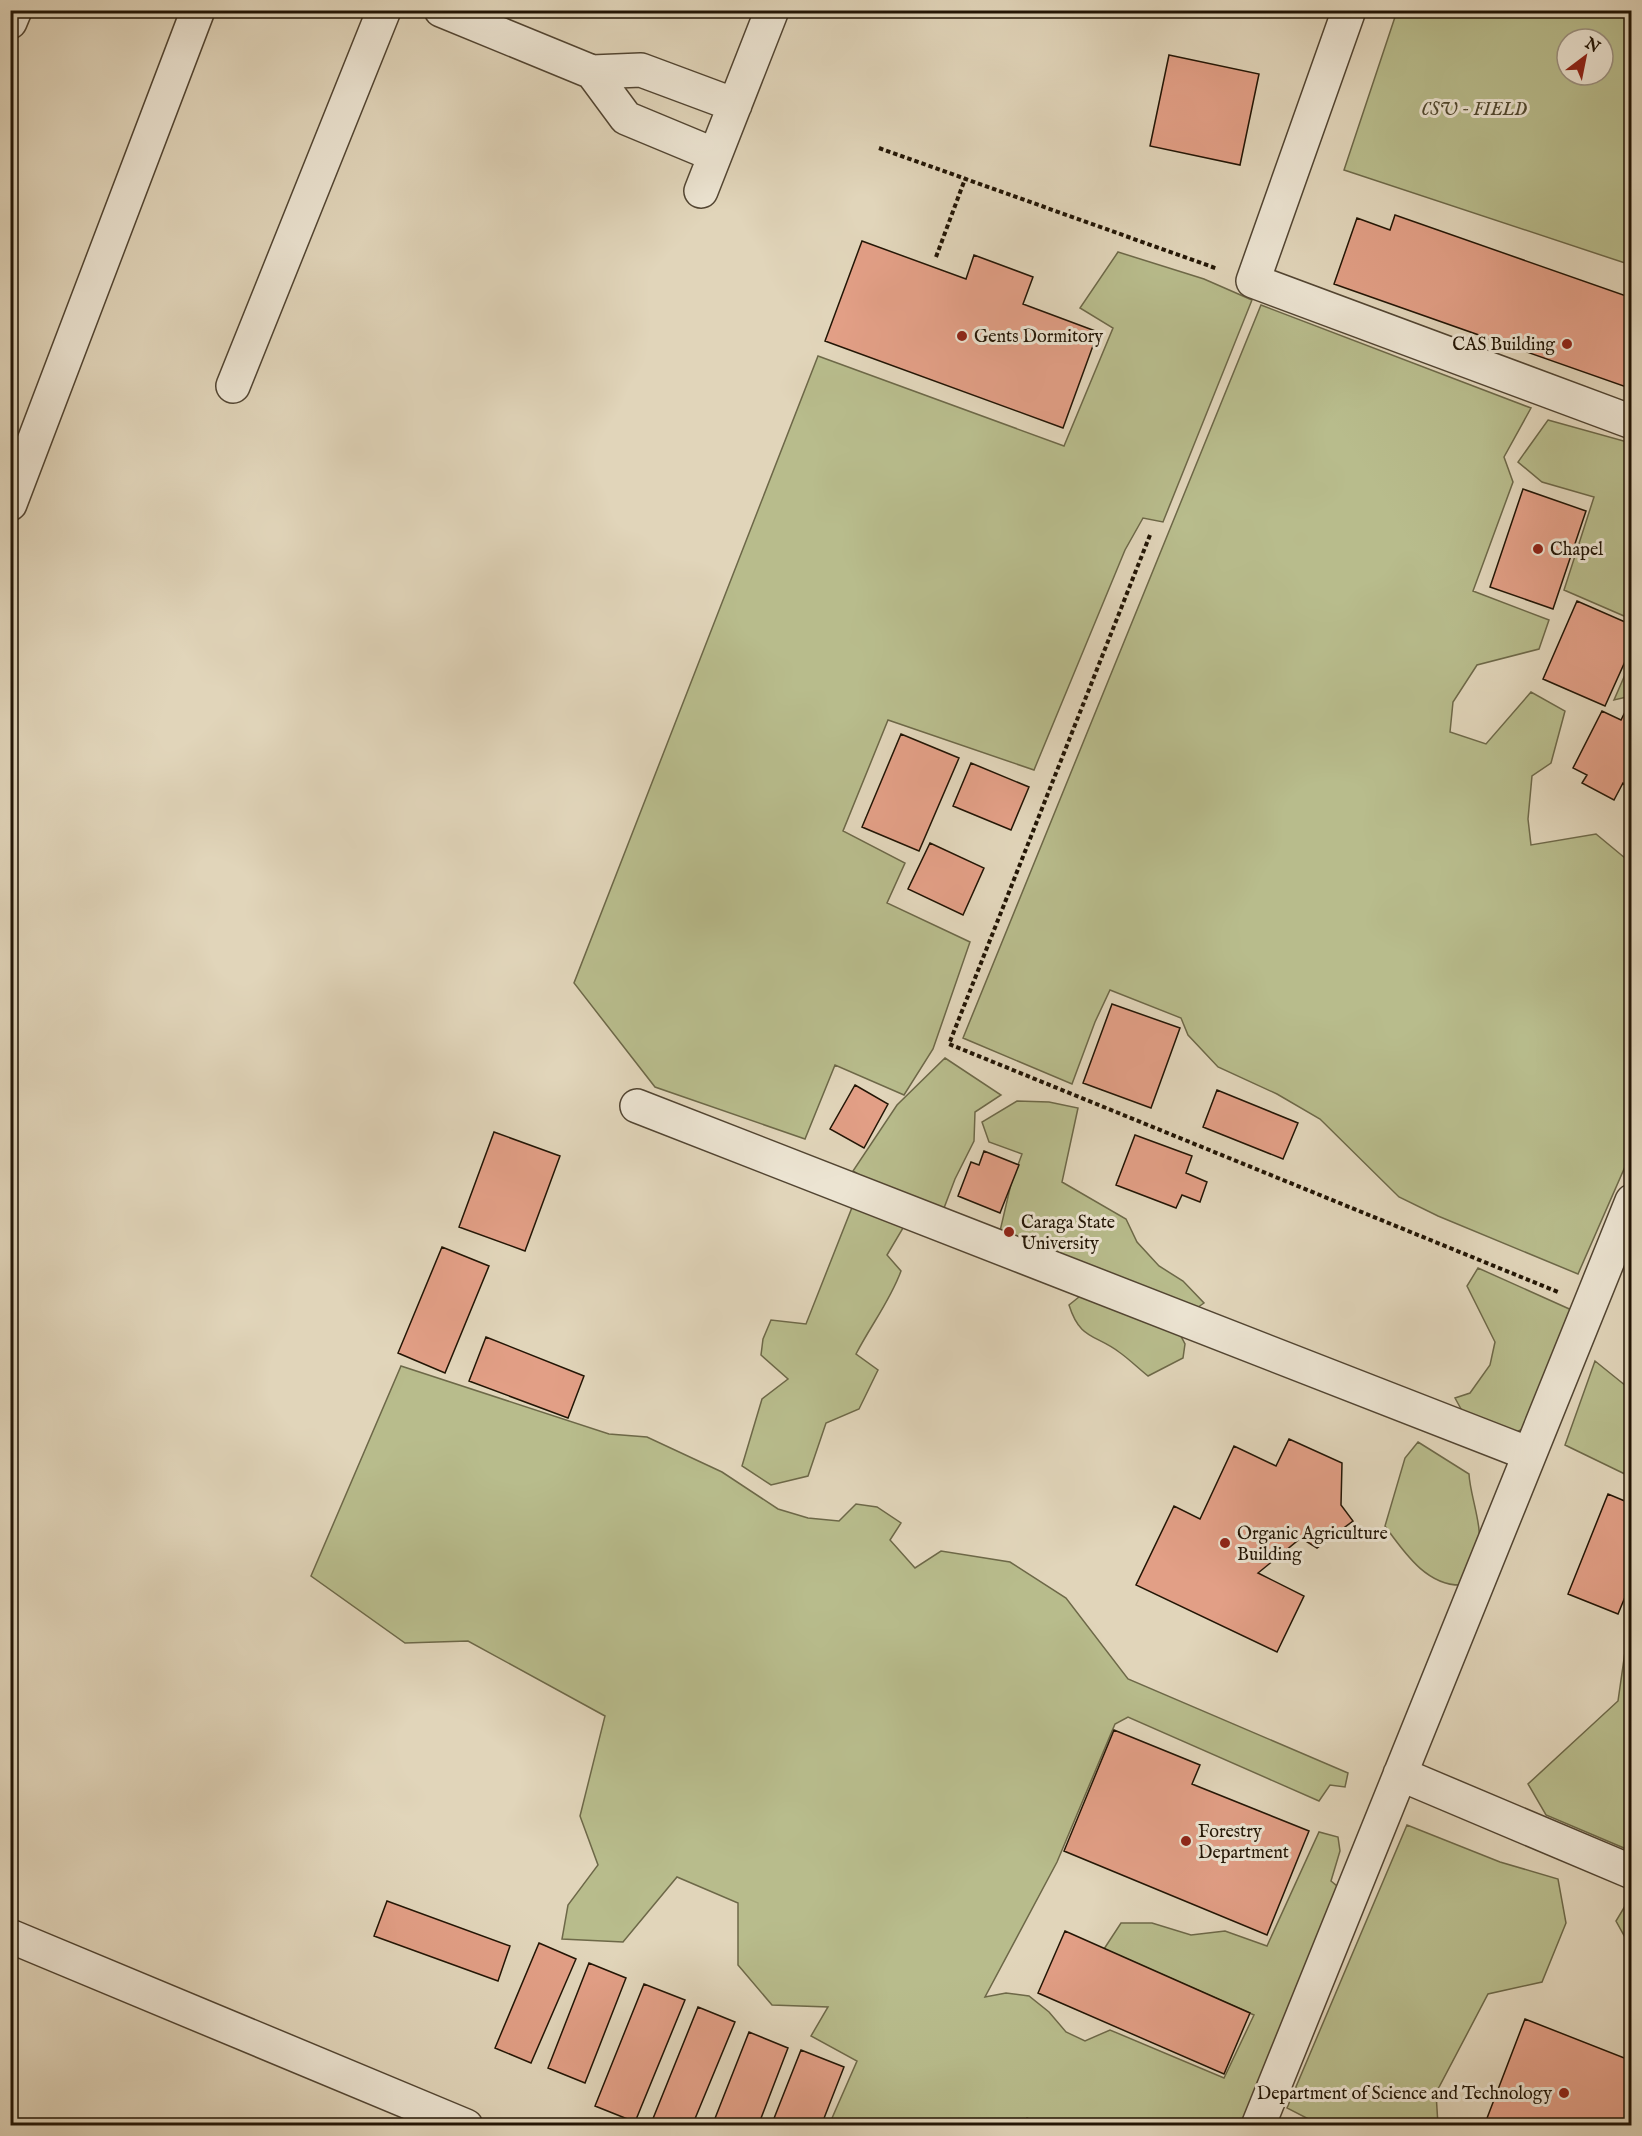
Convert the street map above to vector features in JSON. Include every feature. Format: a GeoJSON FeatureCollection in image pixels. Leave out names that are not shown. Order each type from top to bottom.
{"type":"FeatureCollection","features":[{"type":"Feature","properties":{"kind":"street"},"geometry":{"type":"LineString","coordinates":[[10,22],[15,10]]}},
{"type":"Feature","properties":{"kind":"street"},"geometry":{"type":"LineString","coordinates":[[10,504],[198,10]]}},
{"type":"Feature","properties":{"kind":"street"},"geometry":{"type":"LineString","coordinates":[[233,386],[384,10]]}},
{"type":"Feature","properties":{"kind":"street"},"geometry":{"type":"LineString","coordinates":[[441,10],[592,72],[641,70],[735,105]]}},
{"type":"Feature","properties":{"kind":"street"},"geometry":{"type":"LineString","coordinates":[[701,191],[772,10]]}},
{"type":"Feature","properties":{"kind":"street"},"geometry":{"type":"LineString","coordinates":[[1349,10],[1253,281],[1632,422]]}},
{"type":"Feature","properties":{"kind":"street"},"geometry":{"type":"LineString","coordinates":[[592,72],[626,118],[715,155]]}},
{"type":"Feature","properties":{"kind":"street"},"geometry":{"type":"LineString","coordinates":[[637,1106],[1529,1454]]}},
{"type":"Feature","properties":{"kind":"street"},"geometry":{"type":"LineString","coordinates":[[1258,2126],[1632,1200]]}},
{"type":"Feature","properties":{"kind":"street"},"geometry":{"type":"LineString","coordinates":[[1400,1774],[1632,1872]]}},
{"type":"Feature","properties":{"kind":"street"},"geometry":{"type":"LineString","coordinates":[[10,1936],[466,2126]]}},
{"type":"Feature","properties":{"kind":"path"},"geometry":{"type":"LineString","coordinates":[[879,148],[1253,281]]}},
{"type":"Feature","properties":{"kind":"path"},"geometry":{"type":"LineString","coordinates":[[936,257],[965,178]]}},
{"type":"Feature","properties":{"kind":"path"},"geometry":{"type":"LineString","coordinates":[[1150,535],[949,1044],[1589,1304]]}},
{"type":"Feature","properties":{"kind":"green space","name":"CSU - FIELD"},"geometry":{"type":"Polygon","coordinates":[[[1397,11],[1631,11],[1631,265],[1344,170],[1397,11]]]}},
{"type":"Feature","properties":{"kind":"green space"},"geometry":{"type":"Polygon","coordinates":[[[1118,252],[1204,279],[1252,300],[1163,522],[1143,518],[1125,550],[1034,770],[888,720],[843,831],[905,863],[887,903],[970,942],[933,1049],[904,1095],[835,1065],[805,1139],[655,1087],[574,983],[818,356],[1064,446],[1113,328],[1080,308],[1118,252]]]}},
{"type":"Feature","properties":{"kind":"green space"},"geometry":{"type":"Polygon","coordinates":[[[1261,305],[1531,408],[1504,457],[1513,482],[1473,591],[1549,620],[1539,649],[1477,665],[1453,702],[1450,732],[1486,744],[1531,692],[1565,711],[1551,763],[1532,776],[1528,819],[1531,845],[1596,834],[1631,863],[1631,1153],[1578,1274],[1438,1216],[1399,1197],[1320,1119],[1277,1094],[1218,1067],[1188,1035],[1181,1018],[1110,990],[1095,1022],[1072,1084],[963,1038],[1261,305]]]}},
{"type":"Feature","properties":{"kind":"green space"},"geometry":{"type":"Polygon","coordinates":[[[1548,420],[1631,443],[1631,619],[1564,590],[1594,497],[1542,482],[1518,462],[1548,420]]]}},
{"type":"Feature","properties":{"kind":"green space"},"geometry":{"type":"Polygon","coordinates":[[[1631,661],[1631,696],[1614,700],[1631,661]]]}},
{"type":"Feature","properties":{"kind":"green space"},"geometry":{"type":"Polygon","coordinates":[[[945,1058],[1001,1095],[975,1112],[974,1141],[955,1179],[944,1208],[880,1188],[853,1171],[897,1105],[945,1058]]]}},
{"type":"Feature","properties":{"kind":"green space"},"geometry":{"type":"Polygon","coordinates":[[[1017,1101],[1049,1102],[1078,1108],[1062,1182],[1126,1219],[1137,1242],[1159,1266],[1183,1281],[1204,1303],[1194,1310],[1000,1231],[1011,1184],[1022,1154],[989,1142],[982,1122],[1017,1101]]]}},
{"type":"Feature","properties":{"kind":"green space"},"geometry":{"type":"Polygon","coordinates":[[[853,1205],[906,1223],[887,1255],[901,1271],[897,1282],[856,1354],[878,1370],[859,1409],[826,1423],[808,1476],[771,1485],[742,1466],[762,1399],[788,1379],[761,1355],[763,1339],[771,1320],[806,1324],[853,1205]]]}},
{"type":"Feature","properties":{"kind":"green space"},"geometry":{"type":"Polygon","coordinates":[[[1478,1268],[1576,1312],[1530,1425],[1511,1435],[1466,1418],[1455,1398],[1470,1393],[1490,1365],[1495,1342],[1467,1286],[1478,1268]]]}},
{"type":"Feature","properties":{"kind":"green space"},"geometry":{"type":"Polygon","coordinates":[[[1089,1289],[1175,1325],[1185,1344],[1183,1358],[1148,1376],[1119,1352],[1083,1331],[1069,1305],[1089,1289]]]}},
{"type":"Feature","properties":{"kind":"green space"},"geometry":{"type":"Polygon","coordinates":[[[1595,1361],[1631,1390],[1631,1477],[1565,1445],[1595,1361]]]}},
{"type":"Feature","properties":{"kind":"green space"},"geometry":{"type":"Polygon","coordinates":[[[401,1366],[609,1434],[647,1437],[722,1472],[778,1509],[808,1518],[839,1521],[856,1504],[877,1507],[901,1523],[890,1540],[915,1568],[941,1551],[1010,1562],[1066,1598],[1128,1679],[1348,1773],[1345,1787],[1330,1785],[1319,1801],[1128,1717],[1115,1724],[1057,1862],[985,1997],[1006,1993],[1029,1996],[1049,2012],[1066,2032],[1085,2041],[1110,2030],[1224,2078],[1254,2015],[1104,1949],[1121,1923],[1152,1923],[1191,1935],[1225,1931],[1267,1946],[1319,1832],[1338,1837],[1340,1851],[1331,1881],[1342,1890],[1251,2125],[1045,2126],[1027,2118],[1023,2126],[829,2125],[857,2061],[811,2036],[828,2007],[772,2005],[738,1965],[738,1903],[677,1877],[623,1942],[562,1939],[568,1905],[598,1865],[580,1816],[605,1716],[468,1641],[405,1643],[311,1576],[401,1366]]]}},
{"type":"Feature","properties":{"kind":"green space"},"geometry":{"type":"Polygon","coordinates":[[[1418,1442],[1469,1474],[1479,1542],[1475,1559],[1463,1585],[1450,1584],[1428,1574],[1409,1557],[1385,1526],[1405,1458],[1418,1442]]]}},
{"type":"Feature","properties":{"kind":"green space"},"geometry":{"type":"Polygon","coordinates":[[[1631,1636],[1631,1851],[1546,1815],[1528,1784],[1618,1701],[1625,1652],[1631,1636]]]}},
{"type":"Feature","properties":{"kind":"green space"},"geometry":{"type":"Polygon","coordinates":[[[1407,1825],[1500,1862],[1558,1879],[1566,1923],[1542,1982],[1488,1994],[1436,2093],[1438,2125],[1320,2125],[1287,2108],[1407,1825]]]}},
{"type":"Feature","properties":{"kind":"green space"},"geometry":{"type":"Polygon","coordinates":[[[1631,1896],[1631,1948],[1616,1921],[1631,1896]]]}},
{"type":"Feature","properties":{"kind":"building"},"geometry":{"type":"Polygon","coordinates":[[[1169,55],[1259,74],[1240,165],[1150,146],[1169,55]]]}},
{"type":"Feature","properties":{"kind":"building","name":"CAS Building"},"geometry":{"type":"Polygon","coordinates":[[[1395,215],[1632,298],[1632,389],[1334,284],[1357,218],[1390,230],[1395,215]]]}},
{"type":"Feature","properties":{"kind":"building","name":"Gents Dormitory"},"geometry":{"type":"Polygon","coordinates":[[[862,241],[966,279],[974,255],[1033,277],[1023,304],[1098,332],[1063,428],[825,341],[862,241]]]}},
{"type":"Feature","properties":{"kind":"building","name":"Chapel"},"geometry":{"type":"Polygon","coordinates":[[[1523,489],[1586,511],[1553,609],[1490,587],[1523,489]]]}},
{"type":"Feature","properties":{"kind":"building"},"geometry":{"type":"Polygon","coordinates":[[[1577,601],[1632,625],[1632,646],[1605,706],[1543,679],[1577,601]]]}},
{"type":"Feature","properties":{"kind":"building"},"geometry":{"type":"Polygon","coordinates":[[[1631,700],[1632,788],[1623,783],[1614,800],[1582,783],[1587,775],[1573,768],[1602,711],[1621,720],[1631,700]]]}},
{"type":"Feature","properties":{"kind":"building"},"geometry":{"type":"Polygon","coordinates":[[[901,734],[959,758],[919,851],[862,827],[901,734]]]}},
{"type":"Feature","properties":{"kind":"building"},"geometry":{"type":"Polygon","coordinates":[[[971,763],[1029,787],[1011,830],[953,806],[971,763]]]}},
{"type":"Feature","properties":{"kind":"building"},"geometry":{"type":"Polygon","coordinates":[[[930,843],[984,868],[963,915],[908,889],[930,843]]]}},
{"type":"Feature","properties":{"kind":"building"},"geometry":{"type":"Polygon","coordinates":[[[1112,1004],[1180,1028],[1151,1108],[1083,1083],[1112,1004]]]}},
{"type":"Feature","properties":{"kind":"building"},"geometry":{"type":"Polygon","coordinates":[[[855,1085],[888,1104],[864,1148],[830,1129],[855,1085]]]}},
{"type":"Feature","properties":{"kind":"building"},"geometry":{"type":"Polygon","coordinates":[[[1217,1090],[1298,1123],[1283,1159],[1203,1127],[1217,1090]]]}},
{"type":"Feature","properties":{"kind":"building"},"geometry":{"type":"Polygon","coordinates":[[[494,1132],[560,1156],[525,1251],[459,1227],[494,1132]]]}},
{"type":"Feature","properties":{"kind":"building"},"geometry":{"type":"Polygon","coordinates":[[[1135,1135],[1192,1156],[1186,1173],[1207,1182],[1200,1202],[1182,1195],[1176,1208],[1116,1185],[1135,1135]]]}},
{"type":"Feature","properties":{"kind":"building"},"geometry":{"type":"Polygon","coordinates":[[[984,1151],[1019,1165],[1000,1213],[958,1196],[971,1162],[979,1165],[984,1151]]]}},
{"type":"Feature","properties":{"kind":"building"},"geometry":{"type":"Polygon","coordinates":[[[442,1247],[489,1266],[445,1373],[398,1353],[442,1247]]]}},
{"type":"Feature","properties":{"kind":"building"},"geometry":{"type":"Polygon","coordinates":[[[486,1337],[584,1376],[568,1418],[469,1381],[486,1337]]]}},
{"type":"Feature","properties":{"kind":"building","name":"Organic Agriculture Building"},"geometry":{"type":"Polygon","coordinates":[[[1289,1439],[1342,1463],[1341,1505],[1353,1521],[1317,1548],[1301,1538],[1258,1573],[1304,1596],[1277,1652],[1136,1585],[1174,1506],[1200,1519],[1234,1446],[1276,1466],[1289,1439]]]}},
{"type":"Feature","properties":{"kind":"building"},"geometry":{"type":"Polygon","coordinates":[[[1608,1494],[1632,1504],[1632,1580],[1618,1614],[1568,1594],[1608,1494]]]}},
{"type":"Feature","properties":{"kind":"building","name":"Forestry Department"},"geometry":{"type":"Polygon","coordinates":[[[1114,1730],[1200,1765],[1192,1784],[1309,1831],[1267,1935],[1064,1851],[1114,1730]]]}},
{"type":"Feature","properties":{"kind":"building"},"geometry":{"type":"Polygon","coordinates":[[[387,1901],[510,1946],[498,1981],[374,1936],[387,1901]]]}},
{"type":"Feature","properties":{"kind":"building"},"geometry":{"type":"Polygon","coordinates":[[[1065,1931],[1250,2013],[1224,2074],[1038,1993],[1065,1931]]]}},
{"type":"Feature","properties":{"kind":"building"},"geometry":{"type":"Polygon","coordinates":[[[539,1943],[576,1959],[531,2063],[495,2048],[539,1943]]]}},
{"type":"Feature","properties":{"kind":"building"},"geometry":{"type":"Polygon","coordinates":[[[589,1963],[626,1978],[585,2083],[548,2068],[589,1963]]]}},
{"type":"Feature","properties":{"kind":"building"},"geometry":{"type":"Polygon","coordinates":[[[644,1984],[685,2000],[635,2122],[595,2106],[644,1984]]]}},
{"type":"Feature","properties":{"kind":"building"},"geometry":{"type":"Polygon","coordinates":[[[698,2007],[735,2022],[692,2126],[650,2126],[698,2007]]]}},
{"type":"Feature","properties":{"kind":"building","name":"Department of Science and Technology"},"geometry":{"type":"Polygon","coordinates":[[[1525,2019],[1632,2061],[1632,2126],[1484,2126],[1525,2019]]]}},
{"type":"Feature","properties":{"kind":"building"},"geometry":{"type":"Polygon","coordinates":[[[749,2032],[788,2048],[758,2126],[712,2126],[749,2032]]]}},
{"type":"Feature","properties":{"kind":"building"},"geometry":{"type":"Polygon","coordinates":[[[801,2050],[844,2067],[821,2126],[771,2126],[801,2050]]]}},
{"type":"Feature","properties":{"kind":"place","name":"Gents Dormitory"},"geometry":{"type":"Point","coordinates":[962,336]}},
{"type":"Feature","properties":{"kind":"place","name":"CAS Building"},"geometry":{"type":"Point","coordinates":[1567,344]}},
{"type":"Feature","properties":{"kind":"place","name":"Chapel"},"geometry":{"type":"Point","coordinates":[1538,549]}},
{"type":"Feature","properties":{"kind":"place","name":"Caraga State University"},"geometry":{"type":"Point","coordinates":[1009,1232]}},
{"type":"Feature","properties":{"kind":"place","name":"Organic Agriculture Building"},"geometry":{"type":"Point","coordinates":[1225,1543]}},
{"type":"Feature","properties":{"kind":"place","name":"Forestry Department"},"geometry":{"type":"Point","coordinates":[1186,1841]}},
{"type":"Feature","properties":{"kind":"place","name":"Department of Science and Technology"},"geometry":{"type":"Point","coordinates":[1564,2093]}}]}
